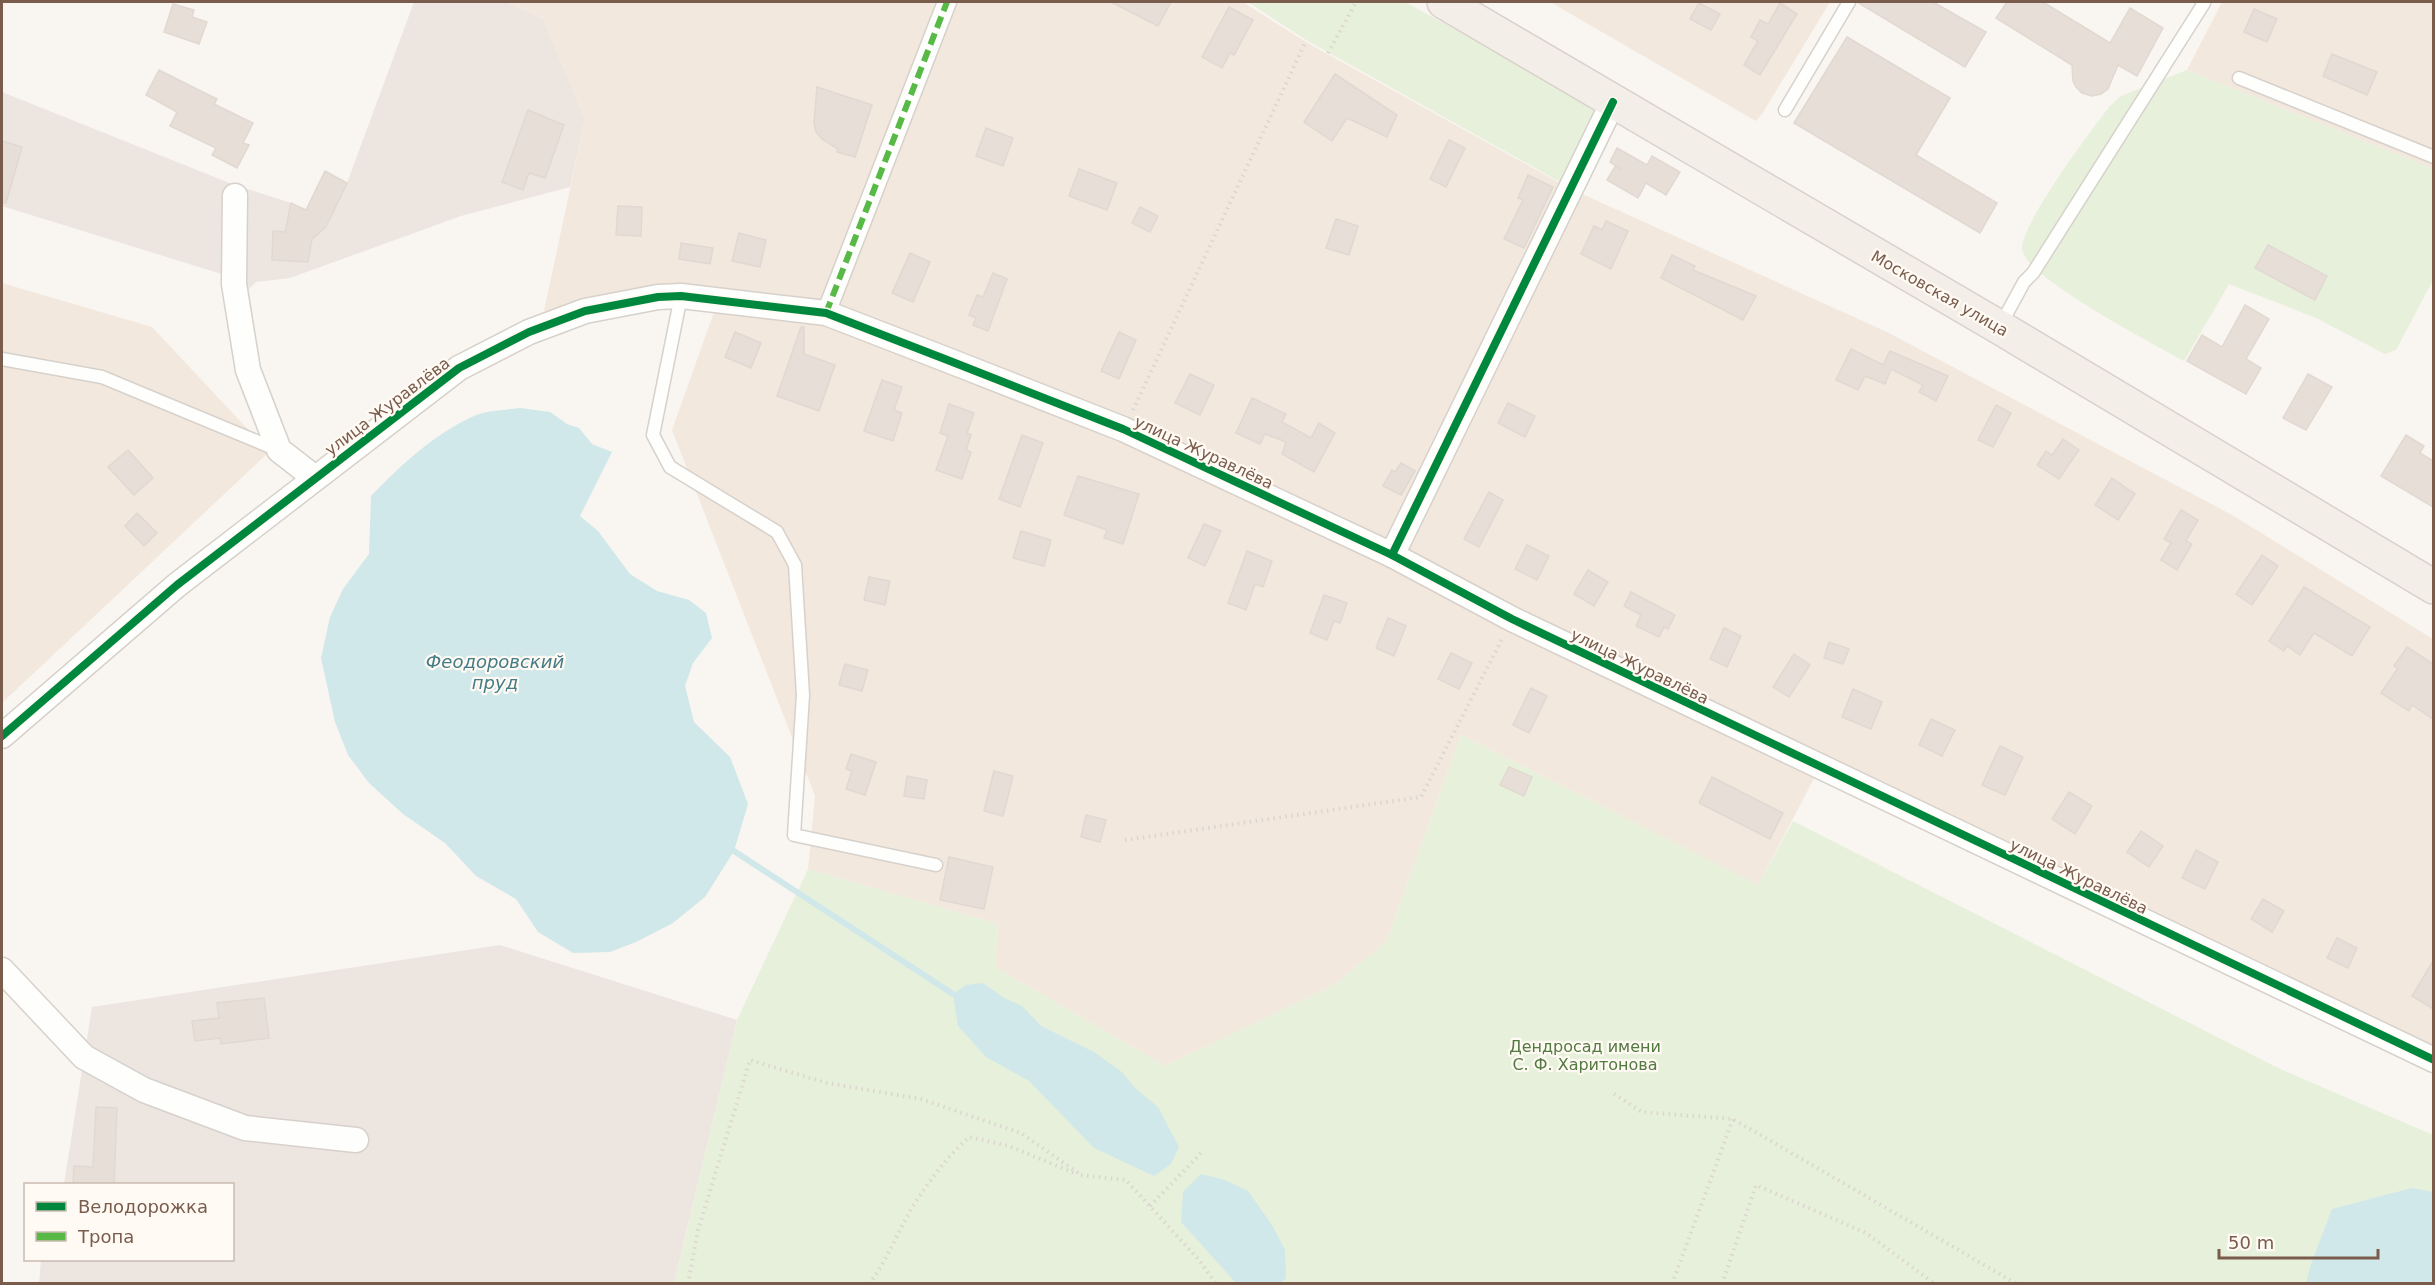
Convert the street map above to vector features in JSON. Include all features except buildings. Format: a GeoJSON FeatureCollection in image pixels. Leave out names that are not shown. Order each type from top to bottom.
{"type":"FeatureCollection","features":[{"type":"Feature","properties":{"kind":"main road","name":"Московская улица"},"geometry":{"type":"LineString","coordinates":[[1444,2],[1999,327],[2433,587]]}},
{"type":"Feature","properties":{"kind":"street"},"geometry":{"type":"LineString","coordinates":[[826,313],[947,2]]}},
{"type":"Feature","properties":{"kind":"street"},"geometry":{"type":"LineString","coordinates":[[1392,555],[1613,102]]}},
{"type":"Feature","properties":{"kind":"street"},"geometry":{"type":"LineString","coordinates":[[235,196],[234,284],[248,370],[279,450],[315,478]]}},
{"type":"Feature","properties":{"kind":"street","name":"улица Журавлёва"},"geometry":{"type":"LineString","coordinates":[[2,736],[177,585],[315,478],[459,368],[529,332],[585,311],[658,297],[681,296],[826,313],[1124,429],[1392,555],[1512,620],[2433,1060]]}},
{"type":"Feature","properties":{"kind":"street"},"geometry":{"type":"LineString","coordinates":[[2,970],[84,1057],[144,1090],[245,1128],[356,1140]]}},
{"type":"Feature","properties":{"kind":"lane"},"geometry":{"type":"LineString","coordinates":[[1785,110],[1849,2]]}},
{"type":"Feature","properties":{"kind":"lane"},"geometry":{"type":"LineString","coordinates":[[1999,327],[2024,282],[2033,273],[2204,3],[2202,2]]}},
{"type":"Feature","properties":{"kind":"lane"},"geometry":{"type":"LineString","coordinates":[[2239,78],[2433,157]]}},
{"type":"Feature","properties":{"kind":"lane"},"geometry":{"type":"LineString","coordinates":[[681,296],[653,435],[670,467],[777,532],[795,565],[803,695],[794,835],[936,865]]}},
{"type":"Feature","properties":{"kind":"lane"},"geometry":{"type":"LineString","coordinates":[[2,359],[102,377],[279,450]]}},
{"type":"Feature","properties":{"kind":"path"},"geometry":{"type":"LineString","coordinates":[[1328,53],[1356,2]]}},
{"type":"Feature","properties":{"kind":"path"},"geometry":{"type":"LineString","coordinates":[[1124,429],[1306,41]]}},
{"type":"Feature","properties":{"kind":"path"},"geometry":{"type":"LineString","coordinates":[[1125,840],[1421,797],[1512,620]]}},
{"type":"Feature","properties":{"kind":"path"},"geometry":{"type":"LineString","coordinates":[[688,1284],[698,1230],[750,1060],[827,1083],[921,1099],[1021,1133],[1081,1175]]}},
{"type":"Feature","properties":{"kind":"path"},"geometry":{"type":"LineString","coordinates":[[1614,1094],[1642,1112],[1733,1119],[2017,1284]]}},
{"type":"Feature","properties":{"kind":"path"},"geometry":{"type":"LineString","coordinates":[[1672,1284],[1733,1119]]}},
{"type":"Feature","properties":{"kind":"path"},"geometry":{"type":"LineString","coordinates":[[869,1284],[887,1259],[912,1208],[931,1179],[969,1137],[1009,1146],[1081,1175],[1126,1180],[1199,1260],[1216,1284]]}},
{"type":"Feature","properties":{"kind":"path"},"geometry":{"type":"LineString","coordinates":[[1150,1206],[1202,1152]]}},
{"type":"Feature","properties":{"kind":"path"},"geometry":{"type":"LineString","coordinates":[[1722,1284],[1756,1185],[1866,1233],[1935,1284]]}},
{"type":"Feature","properties":{"kind":"shaded area"},"geometry":{"type":"Polygon","coordinates":[[[414,2],[506,2],[543,19],[585,119],[570,187],[461,216],[290,278],[256,282],[228,310],[228,276],[2,206],[2,92],[232,184],[291,203],[285,232],[273,231],[272,259],[308,262],[312,239],[327,227],[347,183],[414,2]]]}},
{"type":"Feature","properties":{"kind":"shaded area"},"geometry":{"type":"Polygon","coordinates":[[[506,2],[1243,2],[1306,42],[1569,188],[1887,332],[2232,515],[2433,639],[2433,1053],[1821,765],[1758,885],[1461,735],[1386,942],[1334,985],[1165,1066],[995,967],[998,924],[808,869],[815,796],[672,430],[719,298],[657,295],[544,311],[585,119],[543,19],[506,2]]]}},
{"type":"Feature","properties":{"kind":"shaded area"},"geometry":{"type":"Polygon","coordinates":[[[1550,2],[1830,2],[1756,121],[1550,2]]]}},
{"type":"Feature","properties":{"kind":"shaded area"},"geometry":{"type":"Polygon","coordinates":[[[2222,2],[2433,2],[2433,169],[2187,70],[2222,2]]]}},
{"type":"Feature","properties":{"kind":"shaded area"},"geometry":{"type":"Polygon","coordinates":[[[2,283],[152,327],[269,452],[2,703],[2,283]]]}},
{"type":"Feature","properties":{"kind":"shaded area"},"geometry":{"type":"Polygon","coordinates":[[[500,945],[737,1020],[674,1283],[39,1284],[41,1261],[234,1261],[234,1183],[64,1183],[92,1007],[500,945]]]}},
{"type":"Feature","properties":{"kind":"green space"},"geometry":{"type":"Polygon","coordinates":[[[1248,2],[1405,2],[1571,93],[1599,115],[1569,187],[1306,40],[1248,2]]]}},
{"type":"Feature","properties":{"kind":"green space"},"geometry":{"type":"Polygon","coordinates":[[[2187,70],[2433,169],[2433,280],[2396,350],[2385,354],[2316,318],[2229,284],[2184,361],[2066,292],[2028,261],[2022,249],[2025,237],[2044,199],[2110,106],[2121,96],[2187,70]]]}},
{"type":"Feature","properties":{"kind":"green space","name":"Дендросад имени С. Ф. Харитонова"},"geometry":{"type":"Polygon","coordinates":[[[1461,735],[1758,885],[1793,821],[2278,1068],[2433,1135],[2433,1283],[674,1284],[737,1020],[808,869],[998,924],[995,967],[1165,1066],[1334,985],[1386,942],[1461,735]]]}},
{"type":"Feature","properties":{"kind":"water","name":"Феодоровский пруд"},"geometry":{"type":"Polygon","coordinates":[[[520,408],[550,412],[567,424],[579,428],[592,444],[612,452],[580,516],[598,531],[630,574],[657,591],[689,600],[706,613],[712,638],[693,663],[685,686],[694,722],[730,757],[748,804],[734,851],[705,897],[673,923],[610,952],[573,953],[538,932],[516,899],[476,876],[445,843],[403,814],[369,783],[348,755],[335,722],[321,658],[330,617],[343,589],[369,554],[371,496],[419,451],[459,423],[485,412],[520,408]]]}},
{"type":"Feature","properties":{"kind":"water"},"geometry":{"type":"Polygon","coordinates":[[[983,983],[1004,998],[1022,1006],[1041,1026],[1094,1052],[1122,1072],[1135,1088],[1158,1107],[1179,1147],[1171,1164],[1154,1176],[1094,1148],[1029,1081],[986,1057],[958,1026],[953,994],[966,985],[983,983]]]}},
{"type":"Feature","properties":{"kind":"water"},"geometry":{"type":"Polygon","coordinates":[[[1201,1174],[1225,1180],[1248,1191],[1272,1225],[1285,1250],[1286,1278],[1281,1283],[1236,1283],[1181,1222],[1183,1192],[1201,1174]]]}},
{"type":"Feature","properties":{"kind":"water"},"geometry":{"type":"Polygon","coordinates":[[[2412,1188],[2433,1192],[2433,1283],[2306,1283],[2332,1209],[2412,1188]]]}},
{"type":"Feature","properties":{"kind":"waterway"},"geometry":{"type":"LineString","coordinates":[[734,851],[953,994]]}},
{"type":"Feature","properties":{"kind":"marked path"},"geometry":{"type":"LineString","coordinates":[[826,313],[947,2]]}},
{"type":"Feature","properties":{"kind":"cycle path"},"geometry":{"type":"LineString","coordinates":[[1392,555],[1613,102]]}},
{"type":"Feature","properties":{"kind":"cycle path"},"geometry":{"type":"LineString","coordinates":[[2,736],[177,585],[459,368],[529,332],[585,311],[658,297],[681,296],[826,313],[1123,429],[1392,555],[1512,619],[2434,1060]]}}]}
